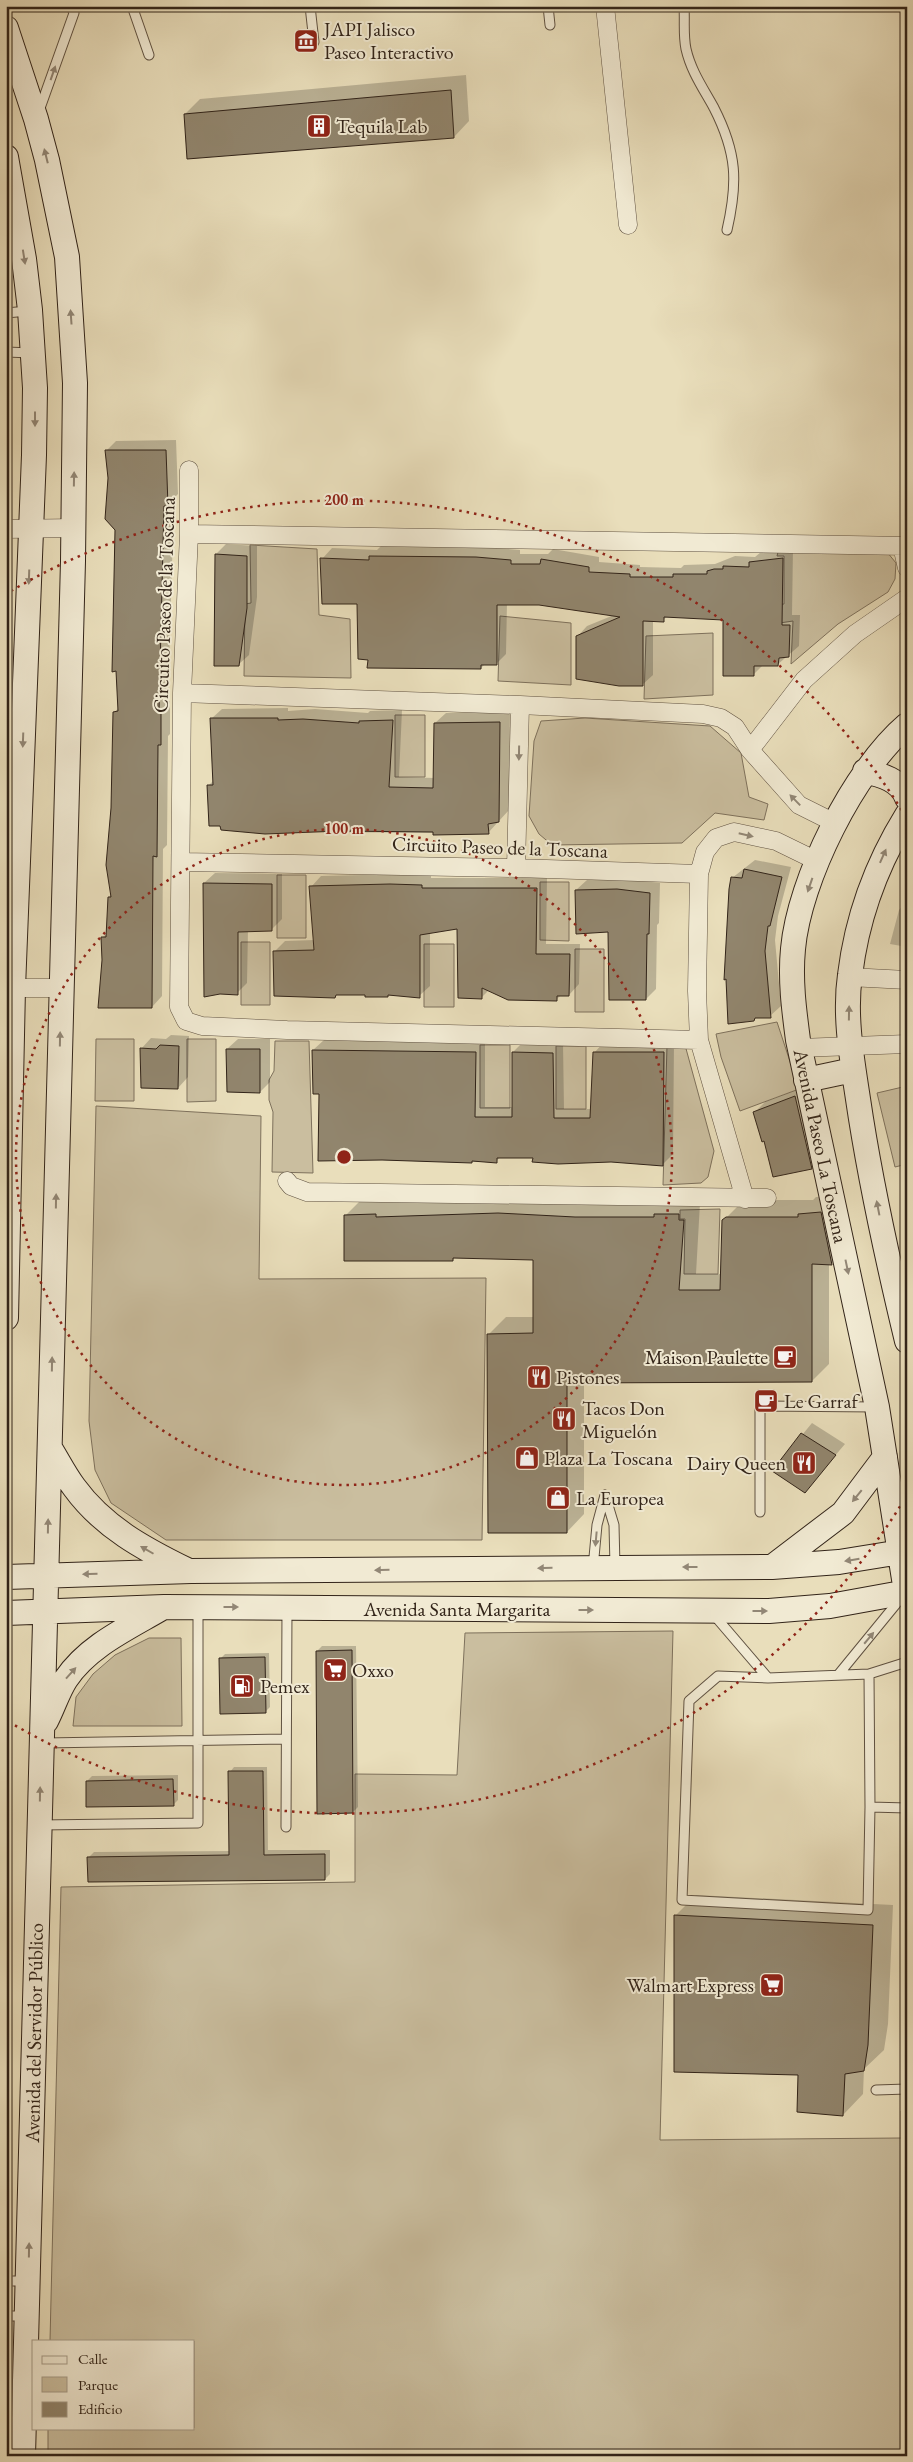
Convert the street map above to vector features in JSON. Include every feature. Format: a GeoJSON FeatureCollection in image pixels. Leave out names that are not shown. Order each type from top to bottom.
{"type":"FeatureCollection","features":[{"type":"Feature","properties":{"kind":"main road","name":"Avenida del Servidor Público"},"geometry":{"type":"LineString","coordinates":[[6,28],[36,119],[47,160],[66,257],[75,383],[74,528],[46,1610],[39,1825],[17,2281],[23,2456]]}},
{"type":"Feature","properties":{"kind":"main road"},"geometry":{"type":"LineString","coordinates":[[6,157],[24,259],[30,310],[33,353],[34,455],[31,529],[10,824],[6,1318]]}},
{"type":"Feature","properties":{"kind":"main road","name":"Avenida Paseo La Toscana"},"geometry":{"type":"LineString","coordinates":[[907,725],[882,749],[865,771],[817,861],[800,912],[793,948],[792,986],[799,1048],[877,1407],[886,1457],[900,1498],[907,1592]]}},
{"type":"Feature","properties":{"kind":"main road"},"geometry":{"type":"LineString","coordinates":[[865,771],[884,776],[898,784],[907,798]]}},
{"type":"Feature","properties":{"kind":"main road"},"geometry":{"type":"LineString","coordinates":[[907,815],[888,846],[870,887],[857,932],[849,977],[850,1046],[862,1128],[890,1272],[907,1341]]}},
{"type":"Feature","properties":{"kind":"main road"},"geometry":{"type":"LineString","coordinates":[[806,1080],[853,1070]]}},
{"type":"Feature","properties":{"kind":"main road"},"geometry":{"type":"LineString","coordinates":[[50,1448],[73,1487],[94,1511],[120,1533],[151,1553],[191,1572]]}},
{"type":"Feature","properties":{"kind":"main road"},"geometry":{"type":"LineString","coordinates":[[772,1567],[843,1513],[886,1457]]}},
{"type":"Feature","properties":{"kind":"main road","name":"Avenida Santa Margarita"},"geometry":{"type":"LineString","coordinates":[[6,1577],[191,1572],[772,1567],[839,1562],[904,1552]]}},
{"type":"Feature","properties":{"kind":"main road","name":"Avenida Santa Margarita"},"geometry":{"type":"LineString","coordinates":[[6,1613],[164,1607],[769,1611],[830,1606],[907,1592]]}},
{"type":"Feature","properties":{"kind":"main road"},"geometry":{"type":"LineString","coordinates":[[41,1737],[66,1680],[86,1657],[114,1637],[164,1607]]}},
{"type":"Feature","properties":{"kind":"street"},"geometry":{"type":"LineString","coordinates":[[605,6],[628,225]]}},
{"type":"Feature","properties":{"kind":"street","name":"Circuito Paseo de la Toscana"},"geometry":{"type":"LineString","coordinates":[[189,470],[189,534],[182,693],[179,1007],[186,1021],[202,1026],[699,1040]]}},
{"type":"Feature","properties":{"kind":"street"},"geometry":{"type":"LineString","coordinates":[[6,529],[74,528]]}},
{"type":"Feature","properties":{"kind":"street"},"geometry":{"type":"LineString","coordinates":[[189,534],[904,546],[907,568]]}},
{"type":"Feature","properties":{"kind":"street"},"geometry":{"type":"LineString","coordinates":[[750,750],[804,680],[855,634],[907,598]]}},
{"type":"Feature","properties":{"kind":"street"},"geometry":{"type":"LineString","coordinates":[[182,693],[520,705],[703,714],[721,718],[735,727],[750,750],[799,805],[836,824]]}},
{"type":"Feature","properties":{"kind":"street"},"geometry":{"type":"LineString","coordinates":[[516,868],[520,705]]}},
{"type":"Feature","properties":{"kind":"street"},"geometry":{"type":"LineString","coordinates":[[745,1199],[699,1040],[697,991],[699,874],[705,852],[716,838],[734,832],[776,841],[817,861]]}},
{"type":"Feature","properties":{"kind":"street","name":"Circuito Paseo de la Toscana"},"geometry":{"type":"LineString","coordinates":[[181,862],[516,868],[699,874]]}},
{"type":"Feature","properties":{"kind":"street"},"geometry":{"type":"LineString","coordinates":[[849,977],[907,980]]}},
{"type":"Feature","properties":{"kind":"street"},"geometry":{"type":"LineString","coordinates":[[10,988],[62,988]]}},
{"type":"Feature","properties":{"kind":"street"},"geometry":{"type":"LineString","coordinates":[[799,1048],[907,1044]]}},
{"type":"Feature","properties":{"kind":"street"},"geometry":{"type":"LineString","coordinates":[[287,1181],[291,1186],[307,1192],[768,1198]]}},
{"type":"Feature","properties":{"kind":"lane"},"geometry":{"type":"LineString","coordinates":[[36,119],[74,13],[71,6]]}},
{"type":"Feature","properties":{"kind":"lane"},"geometry":{"type":"LineString","coordinates":[[132,6],[149,55]]}},
{"type":"Feature","properties":{"kind":"lane"},"geometry":{"type":"LineString","coordinates":[[310,6],[314,42]]}},
{"type":"Feature","properties":{"kind":"lane"},"geometry":{"type":"LineString","coordinates":[[548,6],[550,25]]}},
{"type":"Feature","properties":{"kind":"lane"},"geometry":{"type":"LineString","coordinates":[[684,6],[686,48],[697,80],[714,108],[729,141],[736,175],[734,201],[727,230]]}},
{"type":"Feature","properties":{"kind":"lane"},"geometry":{"type":"LineString","coordinates":[[6,313],[30,310]]}},
{"type":"Feature","properties":{"kind":"lane"},"geometry":{"type":"LineString","coordinates":[[6,352],[33,353]]}},
{"type":"Feature","properties":{"kind":"lane"},"geometry":{"type":"LineString","coordinates":[[760,1512],[760,1406],[877,1407]]}},
{"type":"Feature","properties":{"kind":"lane"},"geometry":{"type":"LineString","coordinates":[[605,1495],[614,1525],[604,1568],[597,1525],[605,1495]]}},
{"type":"Feature","properties":{"kind":"lane"},"geometry":{"type":"LineString","coordinates":[[838,1675],[907,1592]]}},
{"type":"Feature","properties":{"kind":"lane"},"geometry":{"type":"LineString","coordinates":[[39,1825],[198,1823],[196,1739],[198,1607]]}},
{"type":"Feature","properties":{"kind":"lane"},"geometry":{"type":"LineString","coordinates":[[286,1827],[287,1608]]}},
{"type":"Feature","properties":{"kind":"lane"},"geometry":{"type":"LineString","coordinates":[[711,1611],[768,1678]]}},
{"type":"Feature","properties":{"kind":"lane"},"geometry":{"type":"LineString","coordinates":[[869,1674],[870,1807],[868,1910],[682,1900],[689,1701],[718,1676],[768,1678],[869,1674],[907,1662]]}},
{"type":"Feature","properties":{"kind":"lane"},"geometry":{"type":"LineString","coordinates":[[41,1737],[286,1739]]}},
{"type":"Feature","properties":{"kind":"lane"},"geometry":{"type":"LineString","coordinates":[[870,1807],[907,1808]]}},
{"type":"Feature","properties":{"kind":"lane"},"geometry":{"type":"LineString","coordinates":[[876,2090],[907,2089]]}},
{"type":"Feature","properties":{"kind":"green space"},"geometry":{"type":"Polygon","coordinates":[[[250,545],[317,549],[319,615],[350,619],[351,678],[244,676],[245,604],[251,603],[250,545]]]}},
{"type":"Feature","properties":{"kind":"green space"},"geometry":{"type":"Polygon","coordinates":[[[779,548],[887,552],[896,563],[895,579],[888,592],[838,624],[791,664],[793,621],[753,627],[776,605],[784,604],[784,556],[777,556],[779,548]]]}},
{"type":"Feature","properties":{"kind":"green space"},"geometry":{"type":"Polygon","coordinates":[[[500,616],[571,623],[571,685],[498,681],[500,616]]]}},
{"type":"Feature","properties":{"kind":"green space"},"geometry":{"type":"Polygon","coordinates":[[[713,633],[713,695],[644,699],[646,636],[713,633]]]}},
{"type":"Feature","properties":{"kind":"green space"},"geometry":{"type":"Polygon","coordinates":[[[395,715],[425,715],[425,777],[395,777],[395,715]]]}},
{"type":"Feature","properties":{"kind":"green space"},"geometry":{"type":"Polygon","coordinates":[[[585,718],[710,726],[741,753],[749,797],[768,804],[764,820],[715,813],[682,843],[552,845],[539,834],[529,816],[534,741],[541,721],[585,718]]]}},
{"type":"Feature","properties":{"kind":"green space"},"geometry":{"type":"Polygon","coordinates":[[[277,875],[306,875],[306,938],[277,938],[277,875]]]}},
{"type":"Feature","properties":{"kind":"green space"},"geometry":{"type":"Polygon","coordinates":[[[540,882],[569,882],[569,941],[540,940],[540,882]]]}},
{"type":"Feature","properties":{"kind":"green space"},"geometry":{"type":"Polygon","coordinates":[[[241,942],[270,942],[270,1005],[241,1005],[241,942]]]}},
{"type":"Feature","properties":{"kind":"green space"},"geometry":{"type":"Polygon","coordinates":[[[424,944],[454,944],[454,1007],[424,1007],[424,944]]]}},
{"type":"Feature","properties":{"kind":"green space"},"geometry":{"type":"Polygon","coordinates":[[[575,949],[604,949],[604,1012],[575,1012],[575,949]]]}},
{"type":"Feature","properties":{"kind":"green space"},"geometry":{"type":"Polygon","coordinates":[[[777,1022],[799,1089],[740,1111],[721,1057],[716,1034],[777,1022]]]}},
{"type":"Feature","properties":{"kind":"green space"},"geometry":{"type":"Polygon","coordinates":[[[96,1039],[134,1039],[134,1101],[95,1101],[96,1039]]]}},
{"type":"Feature","properties":{"kind":"green space"},"geometry":{"type":"Polygon","coordinates":[[[187,1039],[216,1039],[216,1101],[187,1102],[187,1039]]]}},
{"type":"Feature","properties":{"kind":"green space"},"geometry":{"type":"Polygon","coordinates":[[[275,1041],[309,1041],[313,1173],[272,1172],[273,1112],[269,1100],[269,1080],[274,1071],[275,1041]]]}},
{"type":"Feature","properties":{"kind":"green space"},"geometry":{"type":"Polygon","coordinates":[[[480,1045],[510,1045],[510,1108],[480,1108],[480,1045]]]}},
{"type":"Feature","properties":{"kind":"green space"},"geometry":{"type":"Polygon","coordinates":[[[685,1045],[714,1151],[708,1177],[701,1183],[663,1185],[667,1046],[685,1045]]]}},
{"type":"Feature","properties":{"kind":"green space"},"geometry":{"type":"Polygon","coordinates":[[[556,1046],[586,1046],[586,1109],[556,1109],[556,1046]]]}},
{"type":"Feature","properties":{"kind":"green space"},"geometry":{"type":"Polygon","coordinates":[[[907,1086],[907,1164],[895,1167],[877,1093],[907,1086]]]}},
{"type":"Feature","properties":{"kind":"green space"},"geometry":{"type":"Polygon","coordinates":[[[96,1106],[261,1116],[259,1279],[486,1278],[482,1540],[166,1540],[111,1503],[95,1470],[89,1421],[96,1106]]]}},
{"type":"Feature","properties":{"kind":"green space"},"geometry":{"type":"Polygon","coordinates":[[[720,1209],[718,1274],[684,1274],[685,1219],[680,1219],[680,1210],[720,1209]]]}},
{"type":"Feature","properties":{"kind":"green space"},"geometry":{"type":"Polygon","coordinates":[[[673,1631],[660,2140],[901,2138],[901,2111],[907,2111],[907,2456],[48,2456],[48,2430],[195,2430],[195,2340],[50,2340],[61,1887],[355,1882],[355,1774],[457,1775],[465,1633],[673,1631]]]}},
{"type":"Feature","properties":{"kind":"green space"},"geometry":{"type":"Polygon","coordinates":[[[149,1638],[181,1638],[182,1726],[73,1726],[76,1697],[93,1674],[115,1655],[149,1638]]]}},
{"type":"Feature","properties":{"kind":"building","name":"Tequila Lab"},"geometry":{"type":"Polygon","coordinates":[[[451,90],[454,138],[187,159],[184,114],[451,90]]]}},
{"type":"Feature","properties":{"kind":"building"},"geometry":{"type":"Polygon","coordinates":[[[105,450],[166,450],[168,506],[164,506],[159,711],[161,711],[161,745],[158,745],[157,857],[153,856],[152,1008],[98,1008],[102,960],[101,937],[106,937],[108,897],[111,897],[106,865],[111,808],[113,712],[118,711],[116,671],[112,672],[115,530],[105,519],[108,478],[105,450]]]}},
{"type":"Feature","properties":{"kind":"building"},"geometry":{"type":"Polygon","coordinates":[[[215,554],[247,556],[247,608],[239,666],[214,666],[215,554]]]}},
{"type":"Feature","properties":{"kind":"building"},"geometry":{"type":"Polygon","coordinates":[[[369,556],[476,557],[511,560],[511,564],[540,564],[541,559],[589,567],[589,572],[630,574],[630,577],[673,577],[673,574],[707,574],[707,571],[723,569],[723,566],[749,567],[749,562],[783,558],[782,625],[790,625],[789,657],[779,658],[778,666],[754,666],[754,676],[723,676],[723,620],[664,617],[664,622],[643,621],[643,686],[619,686],[576,679],[576,636],[620,617],[539,605],[497,605],[497,665],[481,665],[481,669],[367,668],[368,660],[358,659],[357,604],[322,604],[320,558],[369,560],[369,556]]]}},
{"type":"Feature","properties":{"kind":"building"},"geometry":{"type":"Polygon","coordinates":[[[210,718],[278,718],[278,720],[303,719],[359,723],[359,721],[393,720],[389,787],[433,788],[434,723],[500,722],[499,822],[488,824],[489,834],[433,835],[433,832],[339,831],[265,834],[221,830],[220,826],[209,826],[207,785],[213,785],[210,718]]]}},
{"type":"Feature","properties":{"kind":"building"},"geometry":{"type":"Polygon","coordinates":[[[744,869],[782,877],[770,926],[768,926],[765,951],[771,1018],[755,1018],[754,1021],[728,1024],[726,979],[724,980],[729,889],[731,877],[742,878],[744,869]]]}},
{"type":"Feature","properties":{"kind":"building"},"geometry":{"type":"Polygon","coordinates":[[[203,883],[272,884],[272,931],[238,932],[238,995],[220,994],[204,997],[203,883]]]}},
{"type":"Feature","properties":{"kind":"building"},"geometry":{"type":"Polygon","coordinates":[[[422,885],[422,888],[537,888],[536,954],[570,954],[569,996],[557,996],[557,1001],[508,1000],[482,988],[482,999],[458,998],[457,929],[420,935],[420,998],[388,995],[388,997],[365,997],[365,995],[336,995],[335,998],[274,996],[273,951],[314,950],[309,886],[422,885]]]}},
{"type":"Feature","properties":{"kind":"building"},"geometry":{"type":"Polygon","coordinates":[[[617,889],[650,893],[646,1000],[609,1000],[608,932],[576,934],[575,890],[617,889]]]}},
{"type":"Feature","properties":{"kind":"building"},"geometry":{"type":"Polygon","coordinates":[[[160,1045],[179,1046],[178,1089],[141,1088],[140,1048],[156,1049],[160,1045]]]}},
{"type":"Feature","properties":{"kind":"building"},"geometry":{"type":"Polygon","coordinates":[[[226,1049],[260,1049],[260,1093],[227,1092],[226,1049]]]}},
{"type":"Feature","properties":{"kind":"building"},"geometry":{"type":"Polygon","coordinates":[[[312,1050],[476,1052],[475,1117],[512,1117],[512,1052],[553,1053],[554,1118],[590,1118],[593,1052],[664,1052],[663,1166],[611,1162],[558,1164],[532,1162],[533,1158],[497,1158],[497,1163],[472,1161],[472,1163],[382,1160],[318,1161],[319,1094],[313,1094],[312,1050]]]}},
{"type":"Feature","properties":{"kind":"building"},"geometry":{"type":"Polygon","coordinates":[[[795,1096],[812,1169],[773,1177],[764,1141],[762,1142],[753,1112],[795,1096]]]}},
{"type":"Feature","properties":{"kind":"building"},"geometry":{"type":"Polygon","coordinates":[[[821,1212],[832,1265],[812,1264],[812,1382],[567,1383],[567,1533],[488,1533],[487,1334],[533,1333],[533,1260],[453,1258],[453,1261],[344,1261],[344,1215],[376,1214],[376,1217],[498,1213],[575,1217],[654,1217],[654,1214],[679,1214],[679,1220],[684,1220],[679,1290],[720,1290],[722,1220],[726,1217],[798,1217],[798,1214],[821,1212]]]}},
{"type":"Feature","properties":{"kind":"building","name":"Dairy Queen"},"geometry":{"type":"Polygon","coordinates":[[[801,1433],[836,1455],[805,1493],[772,1471],[801,1433]]]}},
{"type":"Feature","properties":{"kind":"building"},"geometry":{"type":"Polygon","coordinates":[[[352,1650],[353,1813],[317,1814],[316,1651],[352,1650]]]}},
{"type":"Feature","properties":{"kind":"building","name":"Pemex"},"geometry":{"type":"Polygon","coordinates":[[[265,1657],[266,1713],[220,1714],[219,1658],[265,1657]]]}},
{"type":"Feature","properties":{"kind":"building"},"geometry":{"type":"Polygon","coordinates":[[[228,1771],[263,1771],[264,1855],[325,1854],[325,1880],[88,1882],[87,1857],[229,1855],[228,1771]]]}},
{"type":"Feature","properties":{"kind":"building"},"geometry":{"type":"Polygon","coordinates":[[[173,1779],[174,1806],[86,1807],[86,1781],[173,1779]]]}},
{"type":"Feature","properties":{"kind":"building","name":"Walmart Express"},"geometry":{"type":"Polygon","coordinates":[[[674,1915],[873,1925],[868,2045],[864,2071],[845,2074],[843,2116],[797,2112],[798,2075],[674,2072],[674,1915]]]}},
{"type":"Feature","properties":{"kind":"place","name":"JAPI Jalisco Paseo Interactivo"},"geometry":{"type":"Point","coordinates":[306,41]}},
{"type":"Feature","properties":{"kind":"place","name":"Tequila Lab"},"geometry":{"type":"Point","coordinates":[319,126]}},
{"type":"Feature","properties":{"kind":"place","name":"Maison Paulette"},"geometry":{"type":"Point","coordinates":[785,1357]}},
{"type":"Feature","properties":{"kind":"place","name":"Pistones"},"geometry":{"type":"Point","coordinates":[539,1377]}},
{"type":"Feature","properties":{"kind":"place","name":"Le Garraf"},"geometry":{"type":"Point","coordinates":[766,1401]}},
{"type":"Feature","properties":{"kind":"place","name":"Tacos Don Miguelón"},"geometry":{"type":"Point","coordinates":[564,1419]}},
{"type":"Feature","properties":{"kind":"place","name":"Plaza La Toscana"},"geometry":{"type":"Point","coordinates":[527,1458]}},
{"type":"Feature","properties":{"kind":"place","name":"Dairy Queen"},"geometry":{"type":"Point","coordinates":[804,1463]}},
{"type":"Feature","properties":{"kind":"place","name":"La Europea"},"geometry":{"type":"Point","coordinates":[558,1498]}},
{"type":"Feature","properties":{"kind":"place","name":"Oxxo"},"geometry":{"type":"Point","coordinates":[335,1670]}},
{"type":"Feature","properties":{"kind":"place","name":"Pemex"},"geometry":{"type":"Point","coordinates":[242,1686]}},
{"type":"Feature","properties":{"kind":"place","name":"Walmart Express"},"geometry":{"type":"Point","coordinates":[772,1985]}}]}
